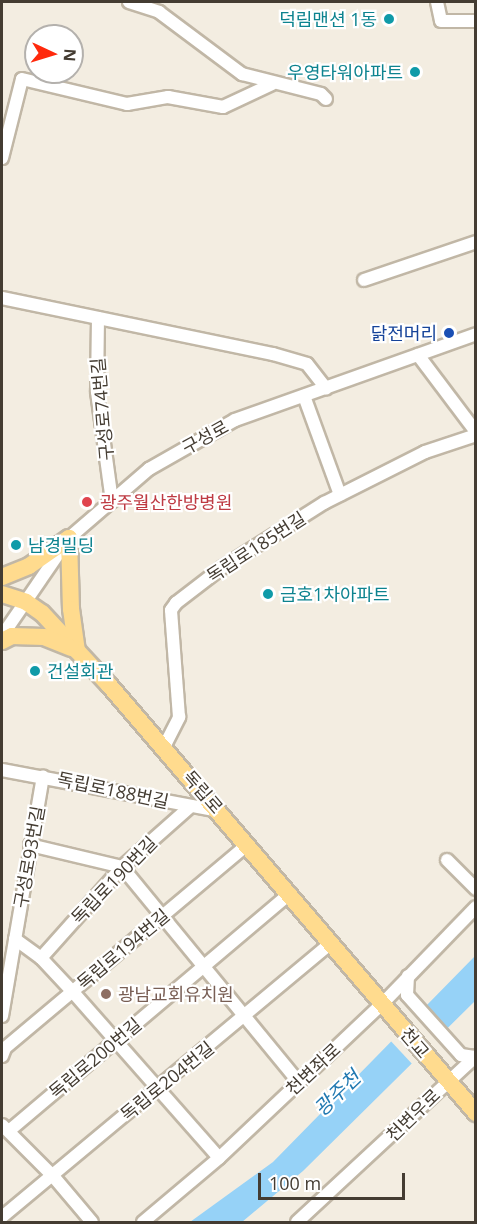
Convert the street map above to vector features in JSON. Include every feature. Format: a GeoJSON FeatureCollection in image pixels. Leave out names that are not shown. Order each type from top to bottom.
{"type":"FeatureCollection","features":[{"type":"Feature","properties":{"kind":"main road"},"geometry":{"type":"LineString","coordinates":[[2,577],[29,566],[69,538]]}},
{"type":"Feature","properties":{"kind":"main road"},"geometry":{"type":"LineString","coordinates":[[69,538],[71,609],[77,651]]}},
{"type":"Feature","properties":{"kind":"main road","name":"독립로"},"geometry":{"type":"LineString","coordinates":[[2,594],[26,602],[77,651],[290,892],[385,1008]]}},
{"type":"Feature","properties":{"kind":"main road"},"geometry":{"type":"LineString","coordinates":[[2,641],[12,636],[44,637],[77,651]]}},
{"type":"Feature","properties":{"kind":"main road","name":"천교"},"geometry":{"type":"LineString","coordinates":[[385,1008],[446,1078]]}},
{"type":"Feature","properties":{"kind":"main road"},"geometry":{"type":"LineString","coordinates":[[446,1078],[476,1113]]}},
{"type":"Feature","properties":{"kind":"street"},"geometry":{"type":"LineString","coordinates":[[129,2],[159,12],[242,74],[272,84],[321,94],[326,99]]}},
{"type":"Feature","properties":{"kind":"street"},"geometry":{"type":"LineString","coordinates":[[437,2],[441,21],[476,21]]}},
{"type":"Feature","properties":{"kind":"street"},"geometry":{"type":"LineString","coordinates":[[2,159],[22,79],[127,104],[168,97],[223,107],[272,84]]}},
{"type":"Feature","properties":{"kind":"street"},"geometry":{"type":"LineString","coordinates":[[364,280],[476,242]]}},
{"type":"Feature","properties":{"kind":"street"},"geometry":{"type":"LineString","coordinates":[[2,298],[307,364],[326,388]]}},
{"type":"Feature","properties":{"kind":"street","name":"구성로74번길"},"geometry":{"type":"LineString","coordinates":[[98,318],[97,392],[112,501]]}},
{"type":"Feature","properties":{"kind":"street","name":"구성로"},"geometry":{"type":"LineString","coordinates":[[2,636],[69,538],[149,469],[236,420],[476,334]]}},
{"type":"Feature","properties":{"kind":"street"},"geometry":{"type":"LineString","coordinates":[[418,355],[476,434]]}},
{"type":"Feature","properties":{"kind":"street"},"geometry":{"type":"LineString","coordinates":[[304,396],[340,495]]}},
{"type":"Feature","properties":{"kind":"street","name":"독립로185번길"},"geometry":{"type":"LineString","coordinates":[[164,747],[179,717],[173,607],[223,567],[340,495],[425,452],[476,434]]}},
{"type":"Feature","properties":{"kind":"street"},"geometry":{"type":"LineString","coordinates":[[2,770],[43,776]]}},
{"type":"Feature","properties":{"kind":"street","name":"독립로188번길"},"geometry":{"type":"LineString","coordinates":[[43,776],[219,811]]}},
{"type":"Feature","properties":{"kind":"street","name":"구성로93번길"},"geometry":{"type":"LineString","coordinates":[[2,1016],[43,776]]}},
{"type":"Feature","properties":{"kind":"street","name":"독립로190번길"},"geometry":{"type":"LineString","coordinates":[[40,958],[122,867],[191,806]]}},
{"type":"Feature","properties":{"kind":"street"},"geometry":{"type":"LineString","coordinates":[[30,844],[122,867],[298,1081]]}},
{"type":"Feature","properties":{"kind":"street","name":"독립로194번길"},"geometry":{"type":"LineString","coordinates":[[2,1056],[14,1042],[72,991],[248,844]]}},
{"type":"Feature","properties":{"kind":"street"},"geometry":{"type":"LineString","coordinates":[[447,860],[476,889]]}},
{"type":"Feature","properties":{"kind":"street","name":"독립로200번길"},"geometry":{"type":"LineString","coordinates":[[6,1128],[114,1041],[290,892]]}},
{"type":"Feature","properties":{"kind":"street","name":"천변좌로"},"geometry":{"type":"LineString","coordinates":[[143,1222],[219,1158],[298,1081],[385,1008],[408,976],[476,907]]}},
{"type":"Feature","properties":{"kind":"street"},"geometry":{"type":"LineString","coordinates":[[15,939],[40,958],[72,991],[219,1158]]}},
{"type":"Feature","properties":{"kind":"street","name":"독립로204번길"},"geometry":{"type":"LineString","coordinates":[[2,1217],[332,944]]}},
{"type":"Feature","properties":{"kind":"street"},"geometry":{"type":"LineString","coordinates":[[408,976],[407,995],[461,1055],[475,1057]]}},
{"type":"Feature","properties":{"kind":"street"},"geometry":{"type":"LineString","coordinates":[[2,1034],[14,1042]]}},
{"type":"Feature","properties":{"kind":"street","name":"천변우로"},"geometry":{"type":"LineString","coordinates":[[297,1222],[322,1203],[446,1078],[475,1057]]}},
{"type":"Feature","properties":{"kind":"street"},"geometry":{"type":"LineString","coordinates":[[6,1128],[53,1176],[92,1222]]}},
{"type":"Feature","properties":{"kind":"water"},"geometry":{"type":"Polygon","coordinates":[[[475,956],[475,1001],[303,1171],[242,1222],[190,1222],[273,1162],[475,956]]]}},
{"type":"Feature","properties":{"kind":"pier"},"geometry":{"type":"Polygon","coordinates":[[[420,1006],[446,1035],[414,1066],[388,1038],[420,1006]]]}},
{"type":"Feature","properties":{"kind":"place","name":"덕림맨션 1동"},"geometry":{"type":"Point","coordinates":[389,19]}},
{"type":"Feature","properties":{"kind":"place","name":"우영타워아파트"},"geometry":{"type":"Point","coordinates":[415,72]}},
{"type":"Feature","properties":{"kind":"place","name":"닭전머리"},"geometry":{"type":"Point","coordinates":[449,333]}},
{"type":"Feature","properties":{"kind":"place","name":"광주월산한방병원"},"geometry":{"type":"Point","coordinates":[87,502]}},
{"type":"Feature","properties":{"kind":"place","name":"남경빌딩"},"geometry":{"type":"Point","coordinates":[16,545]}},
{"type":"Feature","properties":{"kind":"place","name":"금호1차아파트"},"geometry":{"type":"Point","coordinates":[268,594]}},
{"type":"Feature","properties":{"kind":"place","name":"건설회관"},"geometry":{"type":"Point","coordinates":[35,671]}},
{"type":"Feature","properties":{"kind":"place","name":"광남교회유치원"},"geometry":{"type":"Point","coordinates":[106,994]}},
{"type":"Feature","properties":{"kind":"water label","name":"광주천"},"geometry":{"type":"Point","coordinates":[337,1093]}}]}
